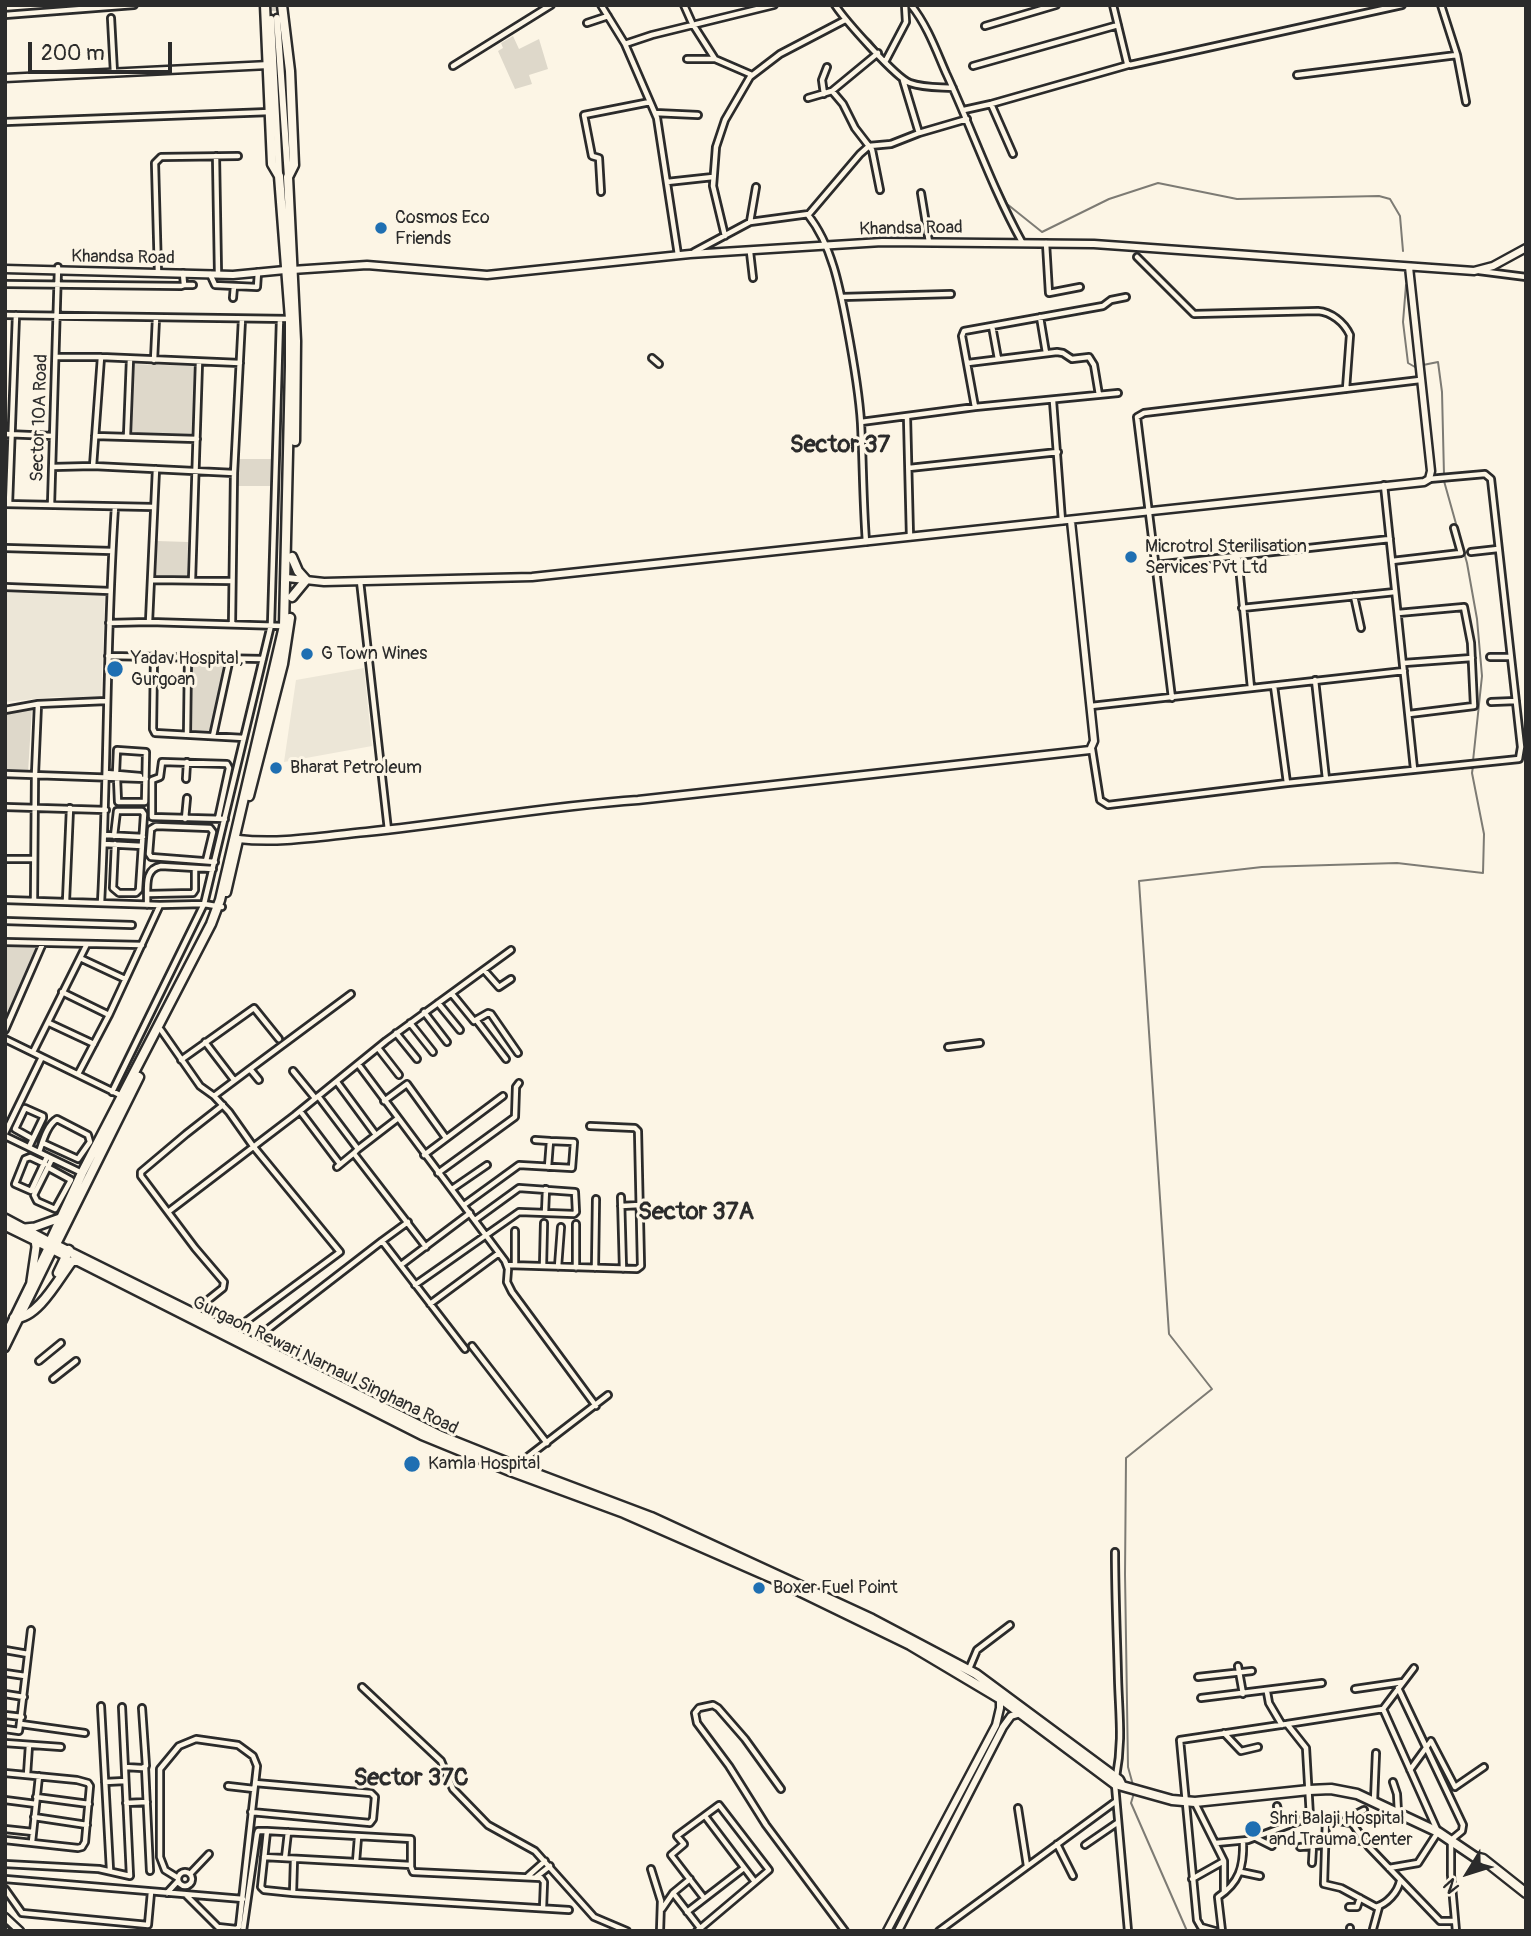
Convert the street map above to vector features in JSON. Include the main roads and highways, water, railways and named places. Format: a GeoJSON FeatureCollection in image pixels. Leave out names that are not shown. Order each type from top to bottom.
{"type":"FeatureCollection","features":[{"type":"Feature","properties":{"kind":"highway"},"geometry":{"type":"LineString","coordinates":[[52,1246],[190,968],[215,927],[279,663],[287,643],[292,597],[289,578],[293,348],[284,176],[272,163],[265,5]]}},
{"type":"Feature","properties":{"kind":"highway"},"geometry":{"type":"LineString","coordinates":[[280,12],[289,71],[294,164],[284,176]]}},
{"type":"Feature","properties":{"kind":"highway"},"geometry":{"type":"LineString","coordinates":[[220,906],[279,663],[292,557],[293,348],[288,270]]}},
{"type":"Feature","properties":{"kind":"highway"},"geometry":{"type":"LineString","coordinates":[[292,557],[298,571],[306,580],[292,597]]}},
{"type":"Feature","properties":{"kind":"highway"},"geometry":{"type":"LineString","coordinates":[[52,1246],[60,1218],[82,1173],[161,1030],[190,968]]}},
{"type":"Feature","properties":{"kind":"highway"},"geometry":{"type":"LineString","coordinates":[[52,1246],[193,1312],[250,1343]]}},
{"type":"Feature","properties":{"kind":"highway"},"geometry":{"type":"LineString","coordinates":[[16,1318],[39,1306],[55,1282],[68,1253]]}},
{"type":"Feature","properties":{"kind":"highway","name":"Gurgaon Rewari Narnaul Singhana Road"},"geometry":{"type":"LineString","coordinates":[[55,1282],[72,1261],[78,1261],[250,1343],[422,1435],[624,1513],[769,1574],[910,1645],[1000,1698],[1120,1783],[1140,1791],[1191,1802],[1309,1790],[1345,1791],[1438,1832],[1475,1857],[1483,1859],[1526,1900]]}},
{"type":"Feature","properties":{"kind":"highway"},"geometry":{"type":"LineString","coordinates":[[769,1574],[872,1619],[969,1670],[1033,1714],[1120,1783]]}},
{"type":"Feature","properties":{"kind":"highway","name":"Gurgaon Rewari Narnaul Singhana Road"},"geometry":{"type":"LineString","coordinates":[[1498,1875],[1526,1893]]}},
{"type":"Feature","properties":{"kind":"main road"},"geometry":{"type":"LineString","coordinates":[[5,1218],[52,1246]]}},
{"type":"Feature","properties":{"kind":"main road"},"geometry":{"type":"LineString","coordinates":[[24,1228],[60,1218]]}},
{"type":"Feature","properties":{"kind":"main road"},"geometry":{"type":"LineString","coordinates":[[5,1226],[52,1246]]}},
{"type":"Feature","properties":{"kind":"main road"},"geometry":{"type":"LineString","coordinates":[[31,1281],[35,1240]]}},
{"type":"Feature","properties":{"kind":"waterway"},"geometry":{"type":"LineString","coordinates":[[857,29],[884,58]]}},
{"type":"Feature","properties":{"kind":"waterway"},"geometry":{"type":"LineString","coordinates":[[953,87],[956,88],[964,109]]}},
{"type":"Feature","properties":{"kind":"waterway"},"geometry":{"type":"LineString","coordinates":[[990,170],[1007,204],[1042,232],[1109,199],[1158,183],[1237,199],[1379,196],[1390,199],[1400,216],[1403,251]]}},
{"type":"Feature","properties":{"kind":"waterway"},"geometry":{"type":"LineString","coordinates":[[1406,285],[1403,322],[1408,363],[1415,367]]}},
{"type":"Feature","properties":{"kind":"waterway"},"geometry":{"type":"LineString","coordinates":[[1423,365],[1438,362],[1442,392],[1444,475]]}},
{"type":"Feature","properties":{"kind":"waterway"},"geometry":{"type":"LineString","coordinates":[[1444,481],[1467,563],[1477,619],[1482,676],[1473,761]]}},
{"type":"Feature","properties":{"kind":"waterway"},"geometry":{"type":"LineString","coordinates":[[1133,1785],[1128,1767],[1126,1458],[1212,1389],[1169,1334],[1139,881],[1262,867],[1397,863],[1483,873],[1484,834],[1472,773],[1473,766]]}},
{"type":"Feature","properties":{"kind":"waterway"},"geometry":{"type":"LineString","coordinates":[[1134,1793],[1131,1803],[1187,1931]]}},
{"type":"Feature","properties":{"kind":"tunnel"},"geometry":{"type":"LineString","coordinates":[[270,5],[271,19]]}},
{"type":"Feature","properties":{"kind":"tunnel"},"geometry":{"type":"LineString","coordinates":[[276,5],[277,18]]}},
{"type":"Feature","properties":{"kind":"place","name":"Cosmos Eco Friends"},"geometry":{"type":"Point","coordinates":[381,228]}},
{"type":"Feature","properties":{"kind":"place","name":"Microtrol Sterilisation Services Pvt Ltd"},"geometry":{"type":"Point","coordinates":[1131,557]}},
{"type":"Feature","properties":{"kind":"place","name":"G Town Wines"},"geometry":{"type":"Point","coordinates":[307,654]}},
{"type":"Feature","properties":{"kind":"place","name":"Yadav Hospital, Gurgoan"},"geometry":{"type":"Point","coordinates":[115,669]}},
{"type":"Feature","properties":{"kind":"place","name":"Bharat Petroleum"},"geometry":{"type":"Point","coordinates":[276,768]}},
{"type":"Feature","properties":{"kind":"place","name":"Kamla Hospital"},"geometry":{"type":"Point","coordinates":[412,1464]}},
{"type":"Feature","properties":{"kind":"place","name":"Boxer Fuel Point"},"geometry":{"type":"Point","coordinates":[759,1588]}},
{"type":"Feature","properties":{"kind":"place","name":"Shri Balaji Hospital and Trauma Center"},"geometry":{"type":"Point","coordinates":[1253,1829]}},
{"type":"Feature","properties":{"kind":"district","name":"Sector 37"},"geometry":{"type":"Point","coordinates":[840,446]}},
{"type":"Feature","properties":{"kind":"district","name":"Sector 37A"},"geometry":{"type":"Point","coordinates":[696,1213]}},
{"type":"Feature","properties":{"kind":"district","name":"Sector 37C"},"geometry":{"type":"Point","coordinates":[411,1779]}}]}
